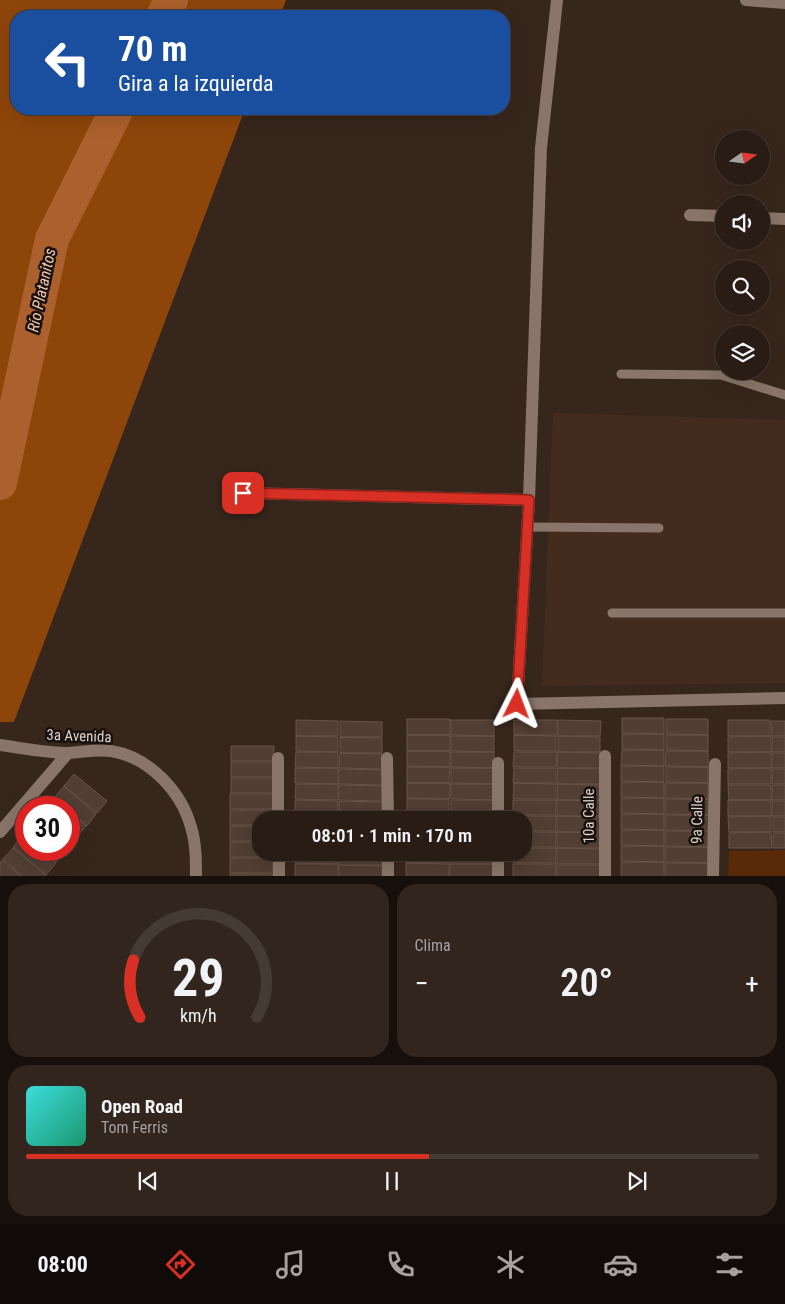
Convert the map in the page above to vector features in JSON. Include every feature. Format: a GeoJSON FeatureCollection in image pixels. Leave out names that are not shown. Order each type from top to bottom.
{"type":"FeatureCollection","features":[{"type":"Feature","properties":{"kind":"street"},"geometry":{"type":"LineString","coordinates":[[557,0],[541,148],[529,500],[517,704],[785,698]]}},
{"type":"Feature","properties":{"kind":"street"},"geometry":{"type":"LineString","coordinates":[[746,0],[785,3]]}},
{"type":"Feature","properties":{"kind":"street"},"geometry":{"type":"LineString","coordinates":[[690,215],[715,216]]}},
{"type":"Feature","properties":{"kind":"street"},"geometry":{"type":"LineString","coordinates":[[770,218],[785,219]]}},
{"type":"Feature","properties":{"kind":"street"},"geometry":{"type":"LineString","coordinates":[[243,493],[529,500]]}},
{"type":"Feature","properties":{"kind":"street","name":"3a Avenida"},"geometry":{"type":"LineString","coordinates":[[0,746],[68,753],[91,750],[112,751],[134,758],[168,785],[182,804],[191,826],[196,853],[196,876]]}},
{"type":"Feature","properties":{"kind":"street"},"geometry":{"type":"LineString","coordinates":[[0,832],[68,753]]}},
{"type":"Feature","properties":{"kind":"street","name":"10a Calle"},"geometry":{"type":"LineString","coordinates":[[604,756],[605,876]]}},
{"type":"Feature","properties":{"kind":"street"},"geometry":{"type":"LineString","coordinates":[[278,758],[278,811]]}},
{"type":"Feature","properties":{"kind":"street"},"geometry":{"type":"LineString","coordinates":[[387,758],[388,811]]}},
{"type":"Feature","properties":{"kind":"street"},"geometry":{"type":"LineString","coordinates":[[498,763],[498,811]]}},
{"type":"Feature","properties":{"kind":"street","name":"9a Calle"},"geometry":{"type":"LineString","coordinates":[[713,876],[715,764]]}},
{"type":"Feature","properties":{"kind":"street"},"geometry":{"type":"LineString","coordinates":[[279,861],[279,876]]}},
{"type":"Feature","properties":{"kind":"street"},"geometry":{"type":"LineString","coordinates":[[388,861],[388,876]]}},
{"type":"Feature","properties":{"kind":"street"},"geometry":{"type":"LineString","coordinates":[[498,861],[498,876]]}},
{"type":"Feature","properties":{"kind":"lane"},"geometry":{"type":"LineString","coordinates":[[621,374],[721,375],[785,395]]}},
{"type":"Feature","properties":{"kind":"lane"},"geometry":{"type":"LineString","coordinates":[[526,527],[659,528]]}},
{"type":"Feature","properties":{"kind":"lane"},"geometry":{"type":"LineString","coordinates":[[612,613],[785,614]]}},
{"type":"Feature","properties":{"kind":"shaded area"},"geometry":{"type":"Polygon","coordinates":[[[0,0],[286,0],[282,10],[10,10],[10,115],[243,115],[14,722],[0,722],[0,0]]]}},
{"type":"Feature","properties":{"kind":"shaded area"},"geometry":{"type":"Polygon","coordinates":[[[553,413],[785,420],[785,683],[542,686],[553,413]]]}},
{"type":"Feature","properties":{"kind":"shaded area"},"geometry":{"type":"Polygon","coordinates":[[[785,850],[785,876],[728,876],[729,851],[785,850]]]}},
{"type":"Feature","properties":{"kind":"building"},"geometry":{"type":"Polygon","coordinates":[[[622,718],[664,718],[664,734],[622,733],[622,718]]]}},
{"type":"Feature","properties":{"kind":"building"},"geometry":{"type":"Polygon","coordinates":[[[407,719],[450,719],[450,735],[407,735],[407,719]]]}},
{"type":"Feature","properties":{"kind":"building"},"geometry":{"type":"Polygon","coordinates":[[[666,719],[708,719],[708,735],[666,734],[666,719]]]}},
{"type":"Feature","properties":{"kind":"building"},"geometry":{"type":"Polygon","coordinates":[[[296,720],[338,721],[338,736],[296,736],[296,720]]]}},
{"type":"Feature","properties":{"kind":"building"},"geometry":{"type":"Polygon","coordinates":[[[451,720],[494,720],[494,736],[451,735],[451,720]]]}},
{"type":"Feature","properties":{"kind":"building"},"geometry":{"type":"Polygon","coordinates":[[[514,720],[557,720],[557,735],[514,735],[514,720]]]}},
{"type":"Feature","properties":{"kind":"building"},"geometry":{"type":"Polygon","coordinates":[[[558,720],[601,721],[600,736],[558,736],[558,720]]]}},
{"type":"Feature","properties":{"kind":"building"},"geometry":{"type":"Polygon","coordinates":[[[728,720],[770,720],[770,736],[728,736],[728,720]]]}},
{"type":"Feature","properties":{"kind":"building"},"geometry":{"type":"Polygon","coordinates":[[[340,721],[382,722],[382,737],[340,737],[340,721]]]}},
{"type":"Feature","properties":{"kind":"building"},"geometry":{"type":"Polygon","coordinates":[[[771,721],[785,721],[785,736],[772,736],[771,721]]]}},
{"type":"Feature","properties":{"kind":"building"},"geometry":{"type":"Polygon","coordinates":[[[622,734],[664,734],[664,750],[622,749],[622,734]]]}},
{"type":"Feature","properties":{"kind":"building"},"geometry":{"type":"Polygon","coordinates":[[[407,735],[450,735],[450,751],[407,751],[407,735]]]}},
{"type":"Feature","properties":{"kind":"building"},"geometry":{"type":"Polygon","coordinates":[[[514,735],[556,736],[556,751],[514,751],[514,735]]]}},
{"type":"Feature","properties":{"kind":"building"},"geometry":{"type":"Polygon","coordinates":[[[666,735],[708,735],[708,751],[666,750],[666,735]]]}},
{"type":"Feature","properties":{"kind":"building"},"geometry":{"type":"Polygon","coordinates":[[[296,736],[338,737],[338,752],[296,751],[296,736]]]}},
{"type":"Feature","properties":{"kind":"building"},"geometry":{"type":"Polygon","coordinates":[[[451,736],[494,736],[494,752],[451,751],[451,736]]]}},
{"type":"Feature","properties":{"kind":"building"},"geometry":{"type":"Polygon","coordinates":[[[558,736],[600,737],[600,752],[558,752],[558,736]]]}},
{"type":"Feature","properties":{"kind":"building"},"geometry":{"type":"Polygon","coordinates":[[[771,736],[771,752],[728,752],[728,737],[771,736]]]}},
{"type":"Feature","properties":{"kind":"building"},"geometry":{"type":"Polygon","coordinates":[[[340,737],[382,738],[382,753],[340,753],[340,737]]]}},
{"type":"Feature","properties":{"kind":"building"},"geometry":{"type":"Polygon","coordinates":[[[772,737],[785,737],[785,752],[772,752],[772,737]]]}},
{"type":"Feature","properties":{"kind":"building"},"geometry":{"type":"Polygon","coordinates":[[[231,746],[274,746],[273,761],[231,761],[231,746]]]}},
{"type":"Feature","properties":{"kind":"building"},"geometry":{"type":"Polygon","coordinates":[[[622,750],[664,750],[664,766],[621,765],[622,750]]]}},
{"type":"Feature","properties":{"kind":"building"},"geometry":{"type":"Polygon","coordinates":[[[407,751],[450,751],[450,767],[407,766],[407,751]]]}},
{"type":"Feature","properties":{"kind":"building"},"geometry":{"type":"Polygon","coordinates":[[[666,751],[708,751],[708,767],[665,766],[666,751]]]}},
{"type":"Feature","properties":{"kind":"building"},"geometry":{"type":"Polygon","coordinates":[[[296,752],[338,752],[338,768],[295,767],[296,752]]]}},
{"type":"Feature","properties":{"kind":"building"},"geometry":{"type":"Polygon","coordinates":[[[451,752],[494,752],[494,768],[451,767],[451,752]]]}},
{"type":"Feature","properties":{"kind":"building"},"geometry":{"type":"Polygon","coordinates":[[[514,752],[557,752],[556,767],[513,767],[514,752]]]}},
{"type":"Feature","properties":{"kind":"building"},"geometry":{"type":"Polygon","coordinates":[[[558,752],[600,753],[600,768],[557,768],[558,752]]]}},
{"type":"Feature","properties":{"kind":"building"},"geometry":{"type":"Polygon","coordinates":[[[771,752],[771,768],[728,768],[728,753],[771,752]]]}},
{"type":"Feature","properties":{"kind":"building"},"geometry":{"type":"Polygon","coordinates":[[[340,753],[382,754],[382,769],[339,768],[340,753]]]}},
{"type":"Feature","properties":{"kind":"building"},"geometry":{"type":"Polygon","coordinates":[[[772,753],[785,753],[785,768],[772,768],[772,753]]]}},
{"type":"Feature","properties":{"kind":"building"},"geometry":{"type":"Polygon","coordinates":[[[231,762],[273,762],[273,777],[231,777],[231,762]]]}},
{"type":"Feature","properties":{"kind":"building"},"geometry":{"type":"Polygon","coordinates":[[[621,766],[664,766],[664,782],[621,781],[621,766]]]}},
{"type":"Feature","properties":{"kind":"building"},"geometry":{"type":"Polygon","coordinates":[[[407,767],[450,767],[449,783],[407,783],[407,767]]]}},
{"type":"Feature","properties":{"kind":"building"},"geometry":{"type":"Polygon","coordinates":[[[666,767],[708,767],[708,783],[666,782],[666,767]]]}},
{"type":"Feature","properties":{"kind":"building"},"geometry":{"type":"Polygon","coordinates":[[[295,768],[338,768],[338,784],[295,783],[295,768]]]}},
{"type":"Feature","properties":{"kind":"building"},"geometry":{"type":"Polygon","coordinates":[[[451,768],[494,768],[493,784],[451,783],[451,768]]]}},
{"type":"Feature","properties":{"kind":"building"},"geometry":{"type":"Polygon","coordinates":[[[514,768],[556,768],[556,783],[513,783],[514,768]]]}},
{"type":"Feature","properties":{"kind":"building"},"geometry":{"type":"Polygon","coordinates":[[[558,768],[600,769],[600,784],[557,784],[558,768]]]}},
{"type":"Feature","properties":{"kind":"building"},"geometry":{"type":"Polygon","coordinates":[[[771,768],[771,784],[728,784],[728,769],[771,768]]]}},
{"type":"Feature","properties":{"kind":"building"},"geometry":{"type":"Polygon","coordinates":[[[339,769],[382,770],[382,785],[339,784],[339,769]]]}},
{"type":"Feature","properties":{"kind":"building"},"geometry":{"type":"Polygon","coordinates":[[[772,769],[785,769],[785,784],[772,784],[772,769]]]}},
{"type":"Feature","properties":{"kind":"building"},"geometry":{"type":"Polygon","coordinates":[[[74,774],[107,801],[97,813],[80,799],[80,796],[76,796],[64,786],[74,774]]]}},
{"type":"Feature","properties":{"kind":"building"},"geometry":{"type":"Polygon","coordinates":[[[231,778],[273,778],[273,793],[231,793],[231,778]]]}},
{"type":"Feature","properties":{"kind":"building"},"geometry":{"type":"Polygon","coordinates":[[[621,782],[664,782],[664,798],[621,797],[621,782]]]}},
{"type":"Feature","properties":{"kind":"building"},"geometry":{"type":"Polygon","coordinates":[[[407,783],[450,783],[450,799],[407,798],[407,783]]]}},
{"type":"Feature","properties":{"kind":"building"},"geometry":{"type":"Polygon","coordinates":[[[514,783],[556,784],[556,799],[513,799],[514,783]]]}},
{"type":"Feature","properties":{"kind":"building"},"geometry":{"type":"Polygon","coordinates":[[[665,783],[708,783],[708,799],[665,798],[665,783]]]}},
{"type":"Feature","properties":{"kind":"building"},"geometry":{"type":"Polygon","coordinates":[[[296,784],[338,784],[338,800],[295,799],[296,784]]]}},
{"type":"Feature","properties":{"kind":"building"},"geometry":{"type":"Polygon","coordinates":[[[451,784],[494,784],[494,800],[451,799],[451,784]]]}},
{"type":"Feature","properties":{"kind":"building"},"geometry":{"type":"Polygon","coordinates":[[[558,784],[600,785],[600,800],[557,800],[558,784]]]}},
{"type":"Feature","properties":{"kind":"building"},"geometry":{"type":"Polygon","coordinates":[[[339,785],[382,786],[382,801],[339,800],[339,785]]]}},
{"type":"Feature","properties":{"kind":"building"},"geometry":{"type":"Polygon","coordinates":[[[728,785],[771,785],[771,800],[729,800],[728,785]]]}},
{"type":"Feature","properties":{"kind":"building"},"geometry":{"type":"Polygon","coordinates":[[[772,785],[785,785],[785,800],[772,800],[772,785]]]}},
{"type":"Feature","properties":{"kind":"building"},"geometry":{"type":"Polygon","coordinates":[[[64,786],[75,796],[56,796],[64,786]]]}},
{"type":"Feature","properties":{"kind":"building"},"geometry":{"type":"Polygon","coordinates":[[[230,794],[273,794],[273,809],[230,809],[230,794]]]}},
{"type":"Feature","properties":{"kind":"building"},"geometry":{"type":"Polygon","coordinates":[[[621,798],[664,798],[664,814],[621,813],[621,798]]]}},
{"type":"Feature","properties":{"kind":"building"},"geometry":{"type":"Polygon","coordinates":[[[407,799],[449,799],[449,811],[407,811],[407,799]]]}},
{"type":"Feature","properties":{"kind":"building"},"geometry":{"type":"Polygon","coordinates":[[[665,799],[708,799],[708,815],[665,814],[665,799]]]}},
{"type":"Feature","properties":{"kind":"building"},"geometry":{"type":"Polygon","coordinates":[[[80,800],[96,814],[87,826],[80,820],[80,800]]]}},
{"type":"Feature","properties":{"kind":"building"},"geometry":{"type":"Polygon","coordinates":[[[295,800],[338,801],[338,811],[295,811],[295,800]]]}},
{"type":"Feature","properties":{"kind":"building"},"geometry":{"type":"Polygon","coordinates":[[[451,800],[493,800],[493,811],[451,811],[451,800]]]}},
{"type":"Feature","properties":{"kind":"building"},"geometry":{"type":"Polygon","coordinates":[[[513,800],[556,800],[556,815],[532,815],[532,811],[513,811],[513,800]]]}},
{"type":"Feature","properties":{"kind":"building"},"geometry":{"type":"Polygon","coordinates":[[[557,800],[600,801],[600,816],[557,816],[557,800]]]}},
{"type":"Feature","properties":{"kind":"building"},"geometry":{"type":"Polygon","coordinates":[[[728,800],[771,800],[771,816],[728,816],[728,800]]]}},
{"type":"Feature","properties":{"kind":"building"},"geometry":{"type":"Polygon","coordinates":[[[339,801],[382,802],[382,811],[339,811],[339,801]]]}},
{"type":"Feature","properties":{"kind":"building"},"geometry":{"type":"Polygon","coordinates":[[[772,801],[785,801],[785,816],[772,816],[772,801]]]}},
{"type":"Feature","properties":{"kind":"building"},"geometry":{"type":"Polygon","coordinates":[[[230,810],[273,810],[252,811],[252,825],[230,825],[230,810]]]}},
{"type":"Feature","properties":{"kind":"building"},"geometry":{"type":"Polygon","coordinates":[[[621,814],[664,814],[664,830],[621,829],[621,814]]]}},
{"type":"Feature","properties":{"kind":"building"},"geometry":{"type":"Polygon","coordinates":[[[665,815],[708,815],[708,831],[665,830],[665,815]]]}},
{"type":"Feature","properties":{"kind":"building"},"geometry":{"type":"Polygon","coordinates":[[[532,816],[556,816],[556,831],[532,831],[532,816]]]}},
{"type":"Feature","properties":{"kind":"building"},"geometry":{"type":"Polygon","coordinates":[[[557,816],[600,817],[600,832],[557,832],[557,816]]]}},
{"type":"Feature","properties":{"kind":"building"},"geometry":{"type":"Polygon","coordinates":[[[771,816],[771,832],[729,832],[728,817],[771,816]]]}},
{"type":"Feature","properties":{"kind":"building"},"geometry":{"type":"Polygon","coordinates":[[[773,817],[785,817],[785,832],[773,832],[773,817]]]}},
{"type":"Feature","properties":{"kind":"building"},"geometry":{"type":"Polygon","coordinates":[[[80,821],[86,826],[80,833],[80,821]]]}},
{"type":"Feature","properties":{"kind":"building"},"geometry":{"type":"Polygon","coordinates":[[[230,826],[252,826],[252,841],[230,841],[230,826]]]}},
{"type":"Feature","properties":{"kind":"building"},"geometry":{"type":"Polygon","coordinates":[[[621,830],[664,830],[664,846],[621,845],[621,830]]]}},
{"type":"Feature","properties":{"kind":"building"},"geometry":{"type":"Polygon","coordinates":[[[665,831],[708,831],[708,847],[665,846],[665,831]]]}},
{"type":"Feature","properties":{"kind":"building"},"geometry":{"type":"Polygon","coordinates":[[[532,832],[556,832],[556,847],[532,847],[532,832]]]}},
{"type":"Feature","properties":{"kind":"building"},"geometry":{"type":"Polygon","coordinates":[[[557,832],[600,833],[600,848],[557,848],[557,832]]]}},
{"type":"Feature","properties":{"kind":"building"},"geometry":{"type":"Polygon","coordinates":[[[771,832],[772,848],[729,848],[729,833],[771,832]]]}},
{"type":"Feature","properties":{"kind":"building"},"geometry":{"type":"Polygon","coordinates":[[[773,833],[785,833],[785,848],[773,848],[773,833]]]}},
{"type":"Feature","properties":{"kind":"building"},"geometry":{"type":"Polygon","coordinates":[[[230,842],[252,842],[252,857],[230,857],[230,842]]]}},
{"type":"Feature","properties":{"kind":"building"},"geometry":{"type":"Polygon","coordinates":[[[621,846],[664,846],[664,862],[621,861],[621,846]]]}},
{"type":"Feature","properties":{"kind":"building"},"geometry":{"type":"Polygon","coordinates":[[[665,847],[708,847],[708,863],[665,862],[665,847]]]}},
{"type":"Feature","properties":{"kind":"building"},"geometry":{"type":"Polygon","coordinates":[[[13,848],[15,850],[15,861],[29,861],[46,875],[22,876],[3,859],[13,848]]]}},
{"type":"Feature","properties":{"kind":"building"},"geometry":{"type":"Polygon","coordinates":[[[532,848],[556,848],[556,863],[513,863],[513,861],[532,861],[532,848]]]}},
{"type":"Feature","properties":{"kind":"building"},"geometry":{"type":"Polygon","coordinates":[[[557,848],[600,849],[600,864],[557,864],[557,848]]]}},
{"type":"Feature","properties":{"kind":"building"},"geometry":{"type":"Polygon","coordinates":[[[230,858],[252,858],[252,861],[273,861],[273,873],[230,873],[230,858]]]}},
{"type":"Feature","properties":{"kind":"building"},"geometry":{"type":"Polygon","coordinates":[[[2,860],[21,876],[0,876],[0,863],[2,860]]]}},
{"type":"Feature","properties":{"kind":"building"},"geometry":{"type":"Polygon","coordinates":[[[30,861],[54,861],[56,863],[46,875],[30,861]]]}},
{"type":"Feature","properties":{"kind":"building"},"geometry":{"type":"Polygon","coordinates":[[[295,861],[338,861],[338,864],[295,863],[295,861]]]}},
{"type":"Feature","properties":{"kind":"building"},"geometry":{"type":"Polygon","coordinates":[[[339,861],[382,861],[382,865],[339,865],[339,861]]]}},
{"type":"Feature","properties":{"kind":"building"},"geometry":{"type":"Polygon","coordinates":[[[406,861],[449,861],[449,863],[406,863],[406,861]]]}},
{"type":"Feature","properties":{"kind":"building"},"geometry":{"type":"Polygon","coordinates":[[[450,861],[493,861],[493,864],[450,864],[450,861]]]}},
{"type":"Feature","properties":{"kind":"building"},"geometry":{"type":"Polygon","coordinates":[[[621,862],[664,862],[664,876],[621,876],[621,862]]]}},
{"type":"Feature","properties":{"kind":"building"},"geometry":{"type":"Polygon","coordinates":[[[406,863],[449,864],[449,876],[406,876],[406,863]]]}},
{"type":"Feature","properties":{"kind":"building"},"geometry":{"type":"Polygon","coordinates":[[[665,863],[708,863],[708,876],[665,876],[665,863]]]}},
{"type":"Feature","properties":{"kind":"building"},"geometry":{"type":"Polygon","coordinates":[[[295,864],[338,864],[338,876],[295,876],[295,864]]]}},
{"type":"Feature","properties":{"kind":"building"},"geometry":{"type":"Polygon","coordinates":[[[450,864],[493,864],[493,876],[450,876],[450,864]]]}},
{"type":"Feature","properties":{"kind":"building"},"geometry":{"type":"Polygon","coordinates":[[[513,864],[556,864],[556,876],[513,876],[513,864]]]}},
{"type":"Feature","properties":{"kind":"building"},"geometry":{"type":"Polygon","coordinates":[[[339,865],[382,866],[382,876],[339,876],[339,865]]]}},
{"type":"Feature","properties":{"kind":"building"},"geometry":{"type":"Polygon","coordinates":[[[557,865],[600,865],[600,876],[557,876],[557,865]]]}},
{"type":"Feature","properties":{"kind":"building"},"geometry":{"type":"Polygon","coordinates":[[[230,874],[273,874],[273,876],[230,876],[230,874]]]}},
{"type":"Feature","properties":{"kind":"waterway","name":"Río Platanitos"},"geometry":{"type":"LineString","coordinates":[[166,10],[171,0]]}},
{"type":"Feature","properties":{"kind":"waterway","name":"Río Platanitos"},"geometry":{"type":"LineString","coordinates":[[0,483],[52,239],[114,115]]}},
{"type":"Feature","properties":{"kind":"route"},"geometry":{"type":"LineString","coordinates":[[243,493],[529,500],[517,704]]}}]}
